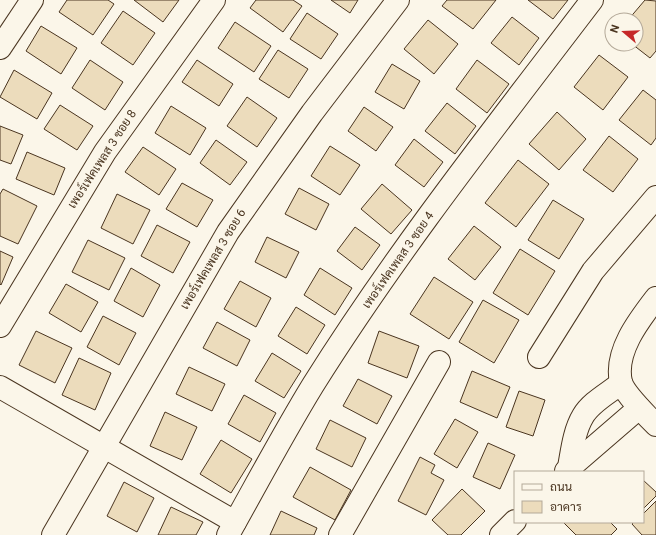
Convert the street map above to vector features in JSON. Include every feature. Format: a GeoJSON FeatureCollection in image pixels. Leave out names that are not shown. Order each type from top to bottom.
{"type":"FeatureCollection","features":[{"type":"Feature","properties":{"kind":"street"},"geometry":{"type":"LineString","coordinates":[[0,48],[32,0]]}},
{"type":"Feature","properties":{"kind":"street","name":"เพอร์เฟคเพลส 3 ซอย 8"},"geometry":{"type":"LineString","coordinates":[[0,326],[105,152],[214,0]]}},
{"type":"Feature","properties":{"kind":"street","name":"เพอร์เฟคเพลส 3 ซอย 6"},"geometry":{"type":"LineString","coordinates":[[53,535],[228,232],[312,113],[398,0]]}},
{"type":"Feature","properties":{"kind":"street","name":"เพอร์เฟคเพลส 3 ซอย 4"},"geometry":{"type":"LineString","coordinates":[[231,528],[312,386],[353,324],[409,244],[592,0]]}},
{"type":"Feature","properties":{"kind":"street"},"geometry":{"type":"LineString","coordinates":[[539,357],[593,271],[656,197]]}},
{"type":"Feature","properties":{"kind":"street"},"geometry":{"type":"LineString","coordinates":[[656,298],[631,336],[623,354],[620,371],[621,383],[639,408],[656,425]]}},
{"type":"Feature","properties":{"kind":"street"},"geometry":{"type":"LineString","coordinates":[[340,535],[439,362]]}},
{"type":"Feature","properties":{"kind":"street"},"geometry":{"type":"LineString","coordinates":[[567,470],[574,438],[583,416],[596,402],[621,383]]}},
{"type":"Feature","properties":{"kind":"street"},"geometry":{"type":"LineString","coordinates":[[0,387],[103,447],[231,528]]}},
{"type":"Feature","properties":{"kind":"street"},"geometry":{"type":"LineString","coordinates":[[567,470],[639,408]]}},
{"type":"Feature","properties":{"kind":"street"},"geometry":{"type":"LineString","coordinates":[[501,535],[514,522]]}},
{"type":"Feature","properties":{"kind":"building"},"geometry":{"type":"Polygon","coordinates":[[[67,0],[108,0],[114,4],[93,35],[59,12],[67,0]]]}},
{"type":"Feature","properties":{"kind":"building"},"geometry":{"type":"Polygon","coordinates":[[[134,0],[179,0],[163,22],[134,0]]]}},
{"type":"Feature","properties":{"kind":"building"},"geometry":{"type":"Polygon","coordinates":[[[256,0],[293,0],[302,6],[283,32],[250,8],[256,0]]]}},
{"type":"Feature","properties":{"kind":"building"},"geometry":{"type":"Polygon","coordinates":[[[331,0],[358,0],[350,13],[331,0]]]}},
{"type":"Feature","properties":{"kind":"building"},"geometry":{"type":"Polygon","coordinates":[[[447,0],[496,0],[473,29],[442,6],[447,0]]]}},
{"type":"Feature","properties":{"kind":"building"},"geometry":{"type":"Polygon","coordinates":[[[528,0],[568,0],[553,19],[528,0]]]}},
{"type":"Feature","properties":{"kind":"building"},"geometry":{"type":"Polygon","coordinates":[[[645,0],[656,1],[656,51],[650,58],[642,52],[644,52],[644,12],[635,12],[645,0]]]}},
{"type":"Feature","properties":{"kind":"building"},"geometry":{"type":"Polygon","coordinates":[[[123,11],[155,33],[133,65],[101,43],[123,11]]]}},
{"type":"Feature","properties":{"kind":"building"},"geometry":{"type":"Polygon","coordinates":[[[307,13],[338,34],[321,59],[290,39],[307,13]]]}},
{"type":"Feature","properties":{"kind":"building"},"geometry":{"type":"Polygon","coordinates":[[[512,17],[539,38],[519,65],[491,43],[512,17]]]}},
{"type":"Feature","properties":{"kind":"building"},"geometry":{"type":"Polygon","coordinates":[[[428,20],[458,44],[434,74],[404,49],[428,20]]]}},
{"type":"Feature","properties":{"kind":"building"},"geometry":{"type":"Polygon","coordinates":[[[235,22],[271,46],[254,72],[218,48],[235,22]]]}},
{"type":"Feature","properties":{"kind":"building"},"geometry":{"type":"Polygon","coordinates":[[[41,26],[77,48],[61,74],[26,51],[41,26]]]}},
{"type":"Feature","properties":{"kind":"building"},"geometry":{"type":"Polygon","coordinates":[[[278,50],[308,69],[289,98],[259,79],[278,50]]]}},
{"type":"Feature","properties":{"kind":"building"},"geometry":{"type":"Polygon","coordinates":[[[599,55],[628,77],[603,110],[574,87],[599,55]]]}},
{"type":"Feature","properties":{"kind":"building"},"geometry":{"type":"Polygon","coordinates":[[[90,60],[123,82],[105,110],[72,88],[90,60]]]}},
{"type":"Feature","properties":{"kind":"building"},"geometry":{"type":"Polygon","coordinates":[[[197,60],[233,84],[219,106],[182,82],[197,60]]]}},
{"type":"Feature","properties":{"kind":"building"},"geometry":{"type":"Polygon","coordinates":[[[477,60],[509,84],[487,113],[456,89],[477,60]]]}},
{"type":"Feature","properties":{"kind":"building"},"geometry":{"type":"Polygon","coordinates":[[[392,64],[420,81],[404,109],[375,92],[392,64]]]}},
{"type":"Feature","properties":{"kind":"building"},"geometry":{"type":"Polygon","coordinates":[[[14,70],[52,93],[37,119],[0,97],[14,70]]]}},
{"type":"Feature","properties":{"kind":"building"},"geometry":{"type":"Polygon","coordinates":[[[643,90],[656,100],[656,138],[651,145],[619,120],[643,90]]]}},
{"type":"Feature","properties":{"kind":"building"},"geometry":{"type":"Polygon","coordinates":[[[247,97],[277,118],[257,147],[227,126],[247,97]]]}},
{"type":"Feature","properties":{"kind":"building"},"geometry":{"type":"Polygon","coordinates":[[[447,103],[476,126],[455,154],[425,131],[447,103]]]}},
{"type":"Feature","properties":{"kind":"building"},"geometry":{"type":"Polygon","coordinates":[[[60,105],[93,126],[77,150],[44,129],[60,105]]]}},
{"type":"Feature","properties":{"kind":"building"},"geometry":{"type":"Polygon","coordinates":[[[171,106],[206,128],[190,155],[155,133],[171,106]]]}},
{"type":"Feature","properties":{"kind":"building"},"geometry":{"type":"Polygon","coordinates":[[[364,107],[393,127],[376,151],[348,131],[364,107]]]}},
{"type":"Feature","properties":{"kind":"building"},"geometry":{"type":"Polygon","coordinates":[[[557,112],[586,139],[559,170],[529,144],[557,112]]]}},
{"type":"Feature","properties":{"kind":"building"},"geometry":{"type":"Polygon","coordinates":[[[0,126],[23,135],[11,164],[0,160],[0,126]]]}},
{"type":"Feature","properties":{"kind":"building"},"geometry":{"type":"Polygon","coordinates":[[[609,136],[638,159],[613,192],[583,170],[609,136]]]}},
{"type":"Feature","properties":{"kind":"building"},"geometry":{"type":"Polygon","coordinates":[[[414,139],[443,162],[424,187],[395,165],[414,139]]]}},
{"type":"Feature","properties":{"kind":"building"},"geometry":{"type":"Polygon","coordinates":[[[216,140],[247,162],[230,185],[200,163],[216,140]]]}},
{"type":"Feature","properties":{"kind":"building"},"geometry":{"type":"Polygon","coordinates":[[[330,146],[360,165],[340,195],[311,176],[330,146]]]}},
{"type":"Feature","properties":{"kind":"building"},"geometry":{"type":"Polygon","coordinates":[[[143,147],[176,169],[159,195],[125,172],[143,147]]]}},
{"type":"Feature","properties":{"kind":"building"},"geometry":{"type":"Polygon","coordinates":[[[27,152],[65,168],[54,195],[16,179],[27,152]]]}},
{"type":"Feature","properties":{"kind":"building"},"geometry":{"type":"Polygon","coordinates":[[[518,160],[549,184],[516,227],[485,203],[518,160]]]}},
{"type":"Feature","properties":{"kind":"building"},"geometry":{"type":"Polygon","coordinates":[[[182,183],[213,200],[197,227],[166,209],[182,183]]]}},
{"type":"Feature","properties":{"kind":"building"},"geometry":{"type":"Polygon","coordinates":[[[382,184],[412,210],[391,234],[361,209],[382,184]]]}},
{"type":"Feature","properties":{"kind":"building"},"geometry":{"type":"Polygon","coordinates":[[[299,188],[329,204],[316,230],[285,214],[299,188]]]}},
{"type":"Feature","properties":{"kind":"building"},"geometry":{"type":"Polygon","coordinates":[[[3,189],[37,206],[18,244],[0,236],[0,194],[3,189]]]}},
{"type":"Feature","properties":{"kind":"building"},"geometry":{"type":"Polygon","coordinates":[[[117,194],[150,210],[133,244],[101,228],[117,194]]]}},
{"type":"Feature","properties":{"kind":"building"},"geometry":{"type":"Polygon","coordinates":[[[553,200],[584,219],[559,259],[528,240],[553,200]]]}},
{"type":"Feature","properties":{"kind":"building"},"geometry":{"type":"Polygon","coordinates":[[[157,225],[190,242],[173,273],[141,256],[157,225]]]}},
{"type":"Feature","properties":{"kind":"building"},"geometry":{"type":"Polygon","coordinates":[[[474,226],[501,247],[475,280],[448,259],[474,226]]]}},
{"type":"Feature","properties":{"kind":"building"},"geometry":{"type":"Polygon","coordinates":[[[355,227],[380,245],[362,270],[337,251],[355,227]]]}},
{"type":"Feature","properties":{"kind":"building"},"geometry":{"type":"Polygon","coordinates":[[[267,237],[299,252],[286,278],[255,262],[267,237]]]}},
{"type":"Feature","properties":{"kind":"building"},"geometry":{"type":"Polygon","coordinates":[[[88,240],[125,258],[109,290],[72,272],[88,240]]]}},
{"type":"Feature","properties":{"kind":"building"},"geometry":{"type":"Polygon","coordinates":[[[520,249],[555,271],[528,315],[493,293],[520,249]]]}},
{"type":"Feature","properties":{"kind":"building"},"geometry":{"type":"Polygon","coordinates":[[[0,251],[13,257],[1,285],[0,284],[0,251]]]}},
{"type":"Feature","properties":{"kind":"building"},"geometry":{"type":"Polygon","coordinates":[[[131,268],[160,285],[143,317],[114,301],[131,268]]]}},
{"type":"Feature","properties":{"kind":"building"},"geometry":{"type":"Polygon","coordinates":[[[320,268],[352,288],[335,315],[304,295],[320,268]]]}},
{"type":"Feature","properties":{"kind":"building"},"geometry":{"type":"Polygon","coordinates":[[[434,277],[473,302],[449,339],[410,314],[434,277]]]}},
{"type":"Feature","properties":{"kind":"building"},"geometry":{"type":"Polygon","coordinates":[[[240,281],[271,298],[256,327],[224,309],[240,281]]]}},
{"type":"Feature","properties":{"kind":"building"},"geometry":{"type":"Polygon","coordinates":[[[66,284],[98,302],[81,332],[49,313],[66,284]]]}},
{"type":"Feature","properties":{"kind":"building"},"geometry":{"type":"Polygon","coordinates":[[[483,300],[519,320],[494,363],[459,342],[483,300]]]}},
{"type":"Feature","properties":{"kind":"building"},"geometry":{"type":"Polygon","coordinates":[[[296,307],[325,325],[307,354],[278,336],[296,307]]]}},
{"type":"Feature","properties":{"kind":"building"},"geometry":{"type":"Polygon","coordinates":[[[103,316],[136,333],[119,365],[87,347],[103,316]]]}},
{"type":"Feature","properties":{"kind":"building"},"geometry":{"type":"Polygon","coordinates":[[[217,322],[250,340],[237,366],[203,348],[217,322]]]}},
{"type":"Feature","properties":{"kind":"building"},"geometry":{"type":"Polygon","coordinates":[[[36,331],[72,348],[55,383],[19,365],[36,331]]]}},
{"type":"Feature","properties":{"kind":"building"},"geometry":{"type":"Polygon","coordinates":[[[379,331],[419,346],[407,378],[368,363],[379,331]]]}},
{"type":"Feature","properties":{"kind":"building"},"geometry":{"type":"Polygon","coordinates":[[[272,353],[301,371],[284,398],[255,381],[272,353]]]}},
{"type":"Feature","properties":{"kind":"building"},"geometry":{"type":"Polygon","coordinates":[[[79,358],[111,373],[95,410],[62,395],[79,358]]]}},
{"type":"Feature","properties":{"kind":"building"},"geometry":{"type":"Polygon","coordinates":[[[189,367],[225,384],[212,411],[176,394],[189,367]]]}},
{"type":"Feature","properties":{"kind":"building"},"geometry":{"type":"Polygon","coordinates":[[[472,371],[510,387],[497,418],[460,402],[472,371]]]}},
{"type":"Feature","properties":{"kind":"building"},"geometry":{"type":"Polygon","coordinates":[[[358,379],[392,396],[377,424],[343,406],[358,379]]]}},
{"type":"Feature","properties":{"kind":"building"},"geometry":{"type":"Polygon","coordinates":[[[519,391],[545,400],[533,436],[506,427],[519,391]]]}},
{"type":"Feature","properties":{"kind":"building"},"geometry":{"type":"Polygon","coordinates":[[[244,395],[276,413],[260,442],[228,424],[244,395]]]}},
{"type":"Feature","properties":{"kind":"building"},"geometry":{"type":"Polygon","coordinates":[[[165,412],[197,427],[182,460],[150,446],[165,412]]]}},
{"type":"Feature","properties":{"kind":"building"},"geometry":{"type":"Polygon","coordinates":[[[455,419],[478,432],[457,468],[434,454],[455,419]]]}},
{"type":"Feature","properties":{"kind":"building"},"geometry":{"type":"Polygon","coordinates":[[[330,420],[366,438],[352,467],[316,449],[330,420]]]}},
{"type":"Feature","properties":{"kind":"building"},"geometry":{"type":"Polygon","coordinates":[[[221,440],[252,459],[231,493],[200,474],[221,440]]]}},
{"type":"Feature","properties":{"kind":"building"},"geometry":{"type":"Polygon","coordinates":[[[488,443],[515,455],[500,489],[473,477],[488,443]]]}},
{"type":"Feature","properties":{"kind":"building"},"geometry":{"type":"Polygon","coordinates":[[[420,457],[435,465],[431,473],[444,480],[426,515],[398,501],[420,457]]]}},
{"type":"Feature","properties":{"kind":"building"},"geometry":{"type":"Polygon","coordinates":[[[310,467],[351,490],[335,520],[293,497],[310,467]]]}},
{"type":"Feature","properties":{"kind":"building"},"geometry":{"type":"Polygon","coordinates":[[[644,481],[656,492],[656,496],[644,508],[644,481]]]}},
{"type":"Feature","properties":{"kind":"building"},"geometry":{"type":"Polygon","coordinates":[[[124,482],[154,498],[137,532],[107,516],[124,482]]]}},
{"type":"Feature","properties":{"kind":"building"},"geometry":{"type":"Polygon","coordinates":[[[462,489],[485,511],[461,535],[448,535],[432,520],[462,489]]]}},
{"type":"Feature","properties":{"kind":"building"},"geometry":{"type":"Polygon","coordinates":[[[656,501],[656,535],[642,535],[632,524],[644,523],[644,513],[656,501]]]}},
{"type":"Feature","properties":{"kind":"building"},"geometry":{"type":"Polygon","coordinates":[[[171,507],[203,522],[196,535],[158,535],[171,507]]]}},
{"type":"Feature","properties":{"kind":"building"},"geometry":{"type":"Polygon","coordinates":[[[281,511],[317,528],[314,535],[270,535],[281,511]]]}},
{"type":"Feature","properties":{"kind":"building"},"geometry":{"type":"Polygon","coordinates":[[[564,523],[611,523],[617,529],[611,535],[576,535],[564,523]]]}}]}
